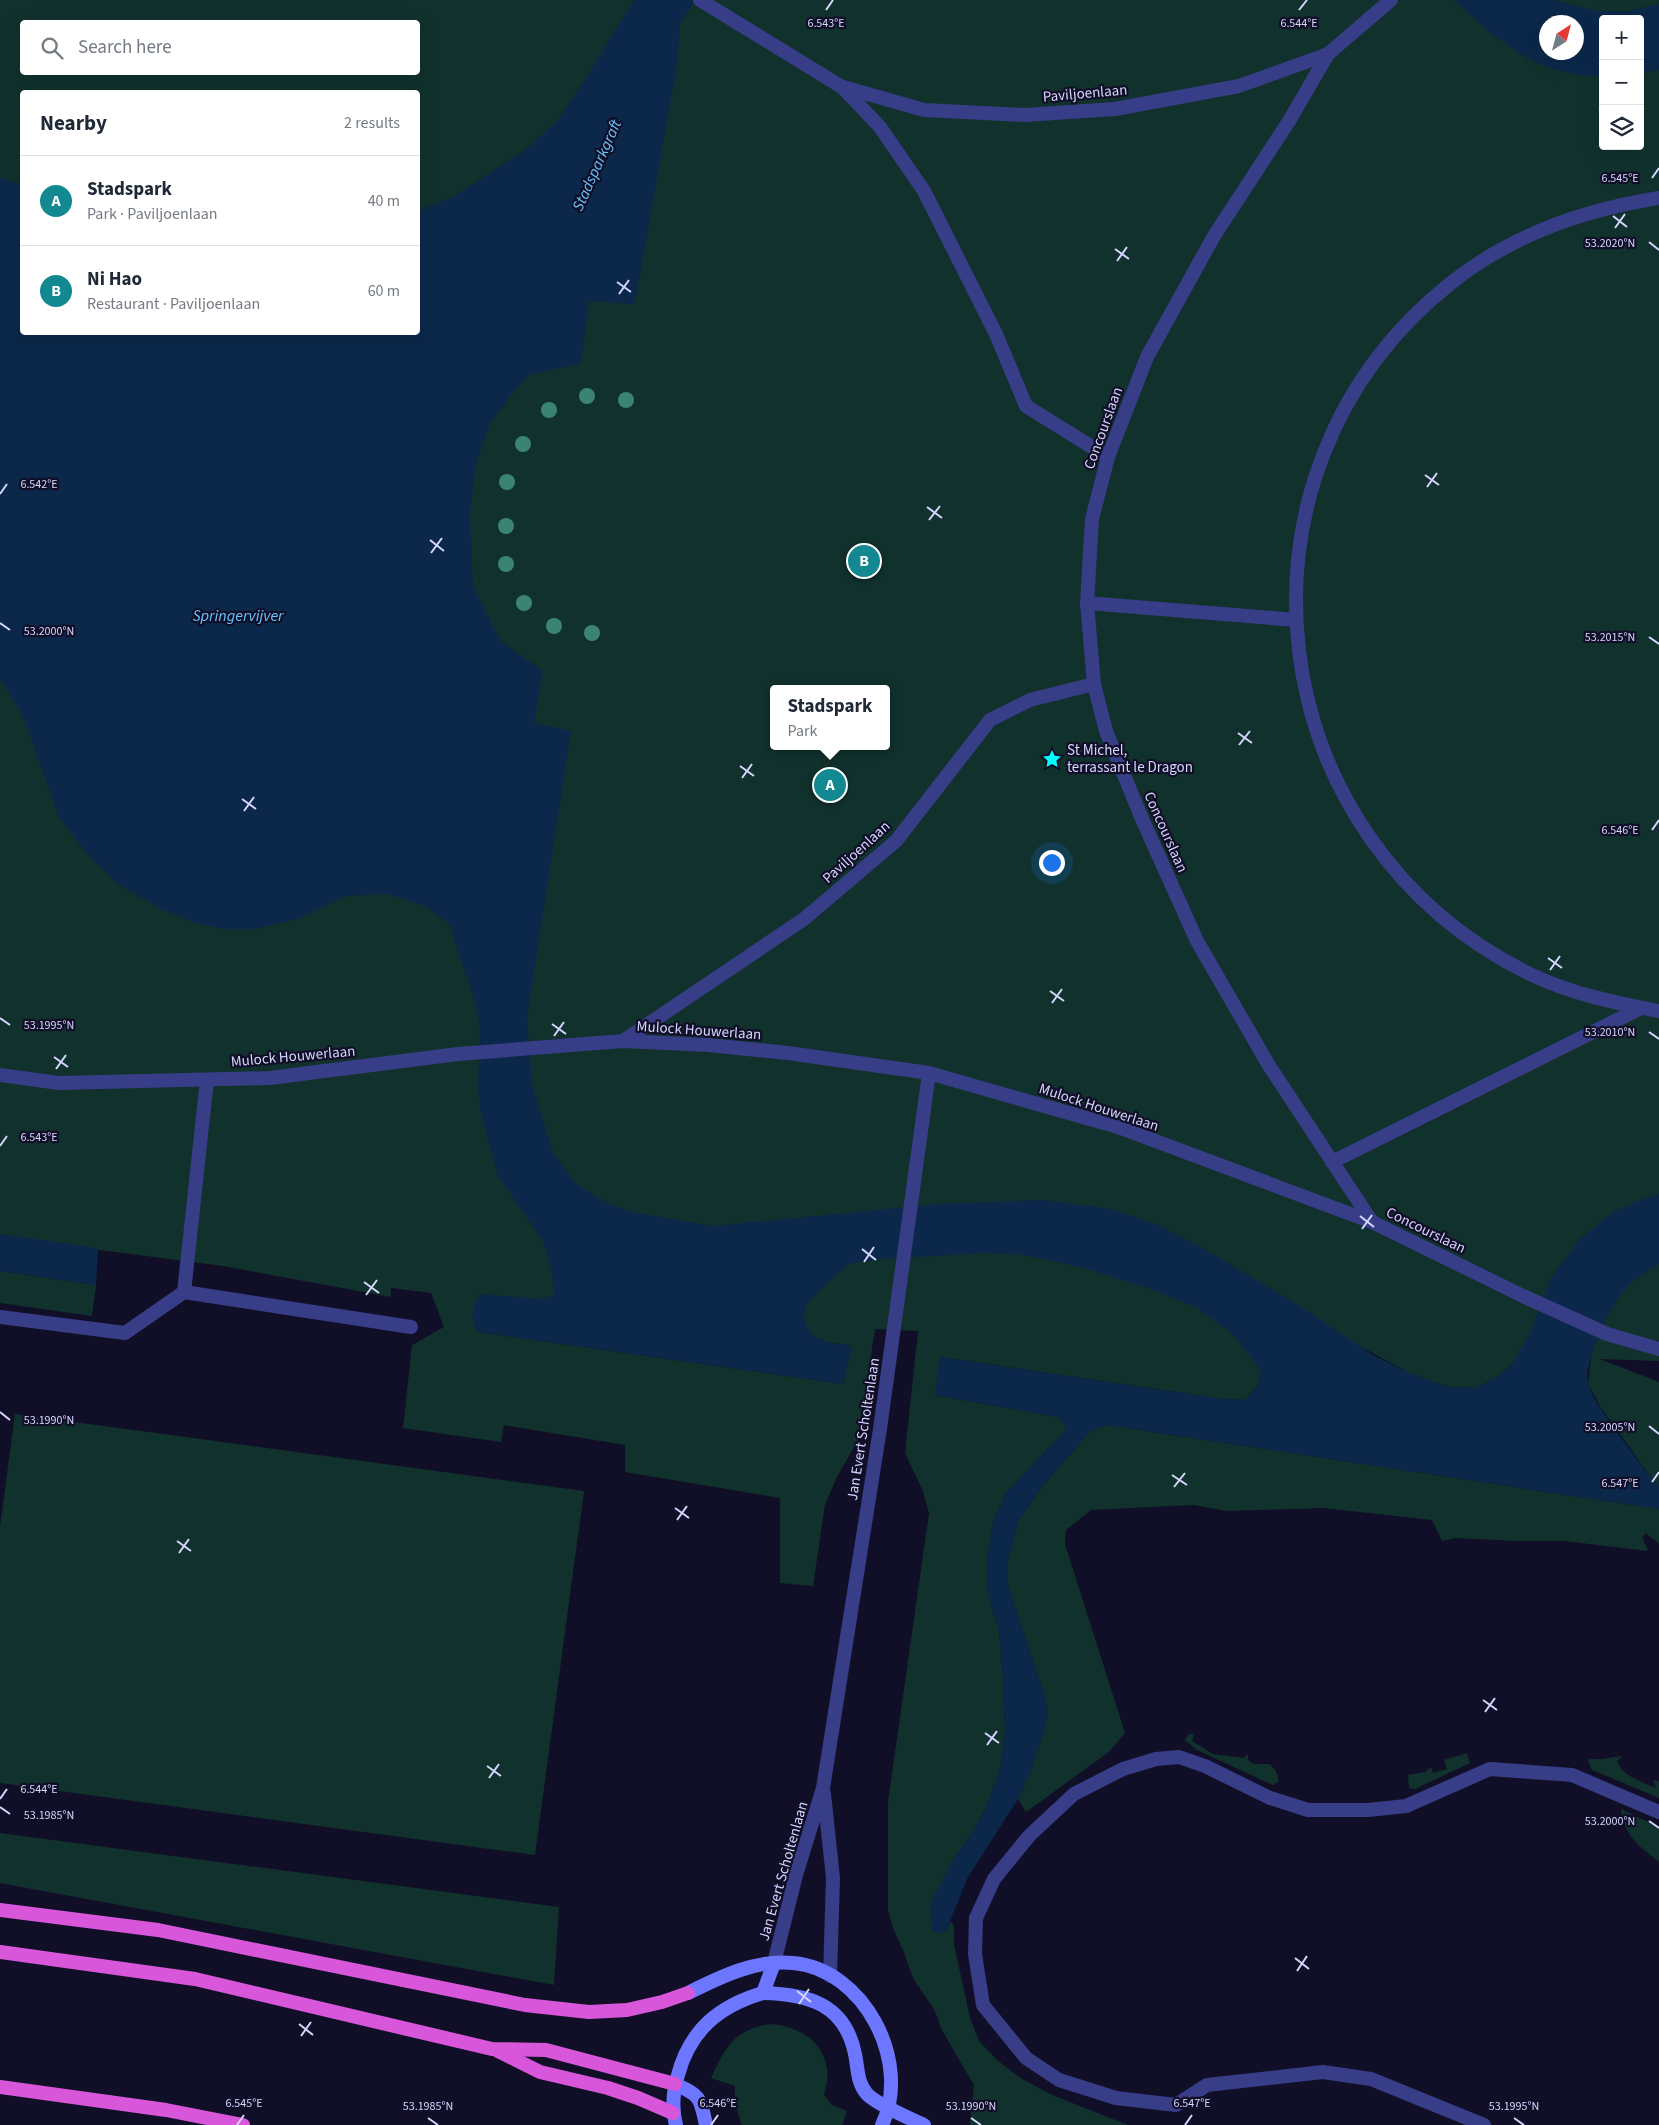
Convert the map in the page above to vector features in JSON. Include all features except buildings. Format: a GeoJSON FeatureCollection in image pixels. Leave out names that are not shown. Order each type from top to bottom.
{"type":"FeatureCollection","features":[{"type":"Feature","properties":{"kind":"highway"},"geometry":{"type":"LineString","coordinates":[[0,1910],[158,1930],[534,2006],[589,2012],[628,2010],[662,2002],[688,1993]]}},
{"type":"Feature","properties":{"kind":"highway"},"geometry":{"type":"LineString","coordinates":[[0,1952],[195,1979],[492,2048],[546,2050],[675,2084]]}},
{"type":"Feature","properties":{"kind":"highway"},"geometry":{"type":"LineString","coordinates":[[492,2048],[540,2072],[608,2088],[638,2098],[674,2119]]}},
{"type":"Feature","properties":{"kind":"highway"},"geometry":{"type":"LineString","coordinates":[[0,2087],[166,2110],[243,2125]]}},
{"type":"Feature","properties":{"kind":"main road"},"geometry":{"type":"LineString","coordinates":[[688,1993],[748,1967],[774,1963],[792,1962],[809,1966],[830,1976],[852,1991],[874,2019],[882,2038],[892,2076],[888,2107],[882,2125]]}},
{"type":"Feature","properties":{"kind":"main road"},"geometry":{"type":"LineString","coordinates":[[763,1993],[774,1963]]}},
{"type":"Feature","properties":{"kind":"main road"},"geometry":{"type":"LineString","coordinates":[[674,2119],[675,2084],[681,2063],[691,2043],[705,2025],[722,2011],[741,2000],[763,1993],[792,1994],[814,2000],[832,2012],[848,2029],[860,2084],[868,2096],[900,2115],[924,2125]]}},
{"type":"Feature","properties":{"kind":"main road"},"geometry":{"type":"LineString","coordinates":[[675,2084],[696,2094],[702,2106],[706,2125]]}},
{"type":"Feature","properties":{"kind":"street","name":"Concourslaan"},"geometry":{"type":"LineString","coordinates":[[1391,0],[1328,54],[1289,121],[1214,236],[1147,357],[1108,457],[1092,519],[1087,603],[1094,684],[1110,740],[1142,819],[1197,941],[1268,1064],[1372,1222],[1523,1296],[1607,1334],[1659,1350]]}},
{"type":"Feature","properties":{"kind":"street","name":"Paviljoenlaan"},"geometry":{"type":"LineString","coordinates":[[703,2],[842,87],[880,127],[924,192],[996,334],[1026,406],[1108,457]]}},
{"type":"Feature","properties":{"kind":"street","name":"Paviljoenlaan"},"geometry":{"type":"LineString","coordinates":[[842,87],[924,110],[1025,115],[1115,109],[1239,86],[1328,54]]}},
{"type":"Feature","properties":{"kind":"street"},"geometry":{"type":"LineString","coordinates":[[1659,198],[1618,204],[1573,217],[1530,234],[1489,256],[1451,282],[1416,313],[1385,348],[1358,386],[1344,411],[1318,470],[1305,515],[1298,560],[1296,620],[1298,653],[1306,698],[1320,743],[1338,785],[1356,818],[1389,863],[1420,898],[1455,928],[1493,954],[1534,976],[1577,992],[1659,1011]]}},
{"type":"Feature","properties":{"kind":"street"},"geometry":{"type":"LineString","coordinates":[[1087,603],[1296,620]]}},
{"type":"Feature","properties":{"kind":"street","name":"Paviljoenlaan"},"geometry":{"type":"LineString","coordinates":[[623,1041],[804,919],[896,841],[990,720],[1030,700],[1094,684]]}},
{"type":"Feature","properties":{"kind":"street"},"geometry":{"type":"LineString","coordinates":[[1332,1162],[1641,1008]]}},
{"type":"Feature","properties":{"kind":"street","name":"Mulock Houwerlaan"},"geometry":{"type":"LineString","coordinates":[[0,1075],[59,1083],[270,1078],[458,1054],[623,1041],[708,1045],[930,1072],[1118,1127],[1372,1222]]}},
{"type":"Feature","properties":{"kind":"street","name":"Jan Evert Scholtenlaan"},"geometry":{"type":"LineString","coordinates":[[774,1963],[796,1876],[823,1788],[880,1429],[930,1072]]}},
{"type":"Feature","properties":{"kind":"street"},"geometry":{"type":"LineString","coordinates":[[184,1292],[206,1080]]}},
{"type":"Feature","properties":{"kind":"street"},"geometry":{"type":"LineString","coordinates":[[0,1317],[125,1333],[184,1292],[411,1327]]}},
{"type":"Feature","properties":{"kind":"street"},"geometry":{"type":"LineString","coordinates":[[1484,2125],[1371,2079],[1323,2072],[1207,2085],[1176,2105],[1116,2098],[1059,2080],[1026,2058],[983,2005],[974,1954],[976,1918],[994,1879],[1029,1836],[1074,1794],[1123,1769],[1156,1758],[1179,1757],[1196,1763],[1270,1798],[1308,1810],[1368,1810],[1406,1806],[1490,1769],[1572,1774],[1659,1812]]}},
{"type":"Feature","properties":{"kind":"street","name":"Jan Evert Scholtenlaan"},"geometry":{"type":"LineString","coordinates":[[823,1788],[833,1878],[830,1976]]}},
{"type":"Feature","properties":{"kind":"green space"},"geometry":{"type":"Polygon","coordinates":[[[0,0],[1659,0],[1659,1361],[1600,1359],[1659,1382],[1659,1485],[1652,1479],[1601,1408],[1588,1384],[1591,1358],[1512,1364],[1497,1377],[1476,1388],[1448,1387],[1409,1373],[1365,1349],[1242,1344],[1261,1370],[1257,1387],[1244,1400],[1223,1399],[941,1357],[935,1395],[1057,1417],[1065,1425],[1065,1431],[1006,1493],[994,1520],[988,1551],[987,1583],[991,1605],[999,1629],[1005,1732],[1000,1770],[987,1805],[974,1830],[952,1862],[946,1931],[950,1921],[954,1926],[954,1944],[970,2018],[979,2041],[997,2060],[1019,2077],[1052,2095],[1128,2125],[970,2125],[974,2085],[942,2030],[935,2011],[913,1978],[888,1911],[888,1802],[929,1513],[923,1491],[905,1453],[918,1331],[875,1329],[858,1440],[836,1479],[825,1505],[813,1586],[780,1583],[780,1498],[625,1472],[625,1445],[504,1425],[501,1442],[403,1428],[412,1345],[444,1327],[431,1293],[391,1288],[391,1297],[223,1266],[0,1237],[0,0]],[[478,1332],[843,1384],[852,1346],[826,1342],[811,1335],[478,1332]]]}},
{"type":"Feature","properties":{"kind":"green space"},"geometry":{"type":"Polygon","coordinates":[[[0,1271],[96,1285],[92,1316],[0,1303],[0,1271]]]}},
{"type":"Feature","properties":{"kind":"green space"},"geometry":{"type":"Polygon","coordinates":[[[15,1414],[584,1491],[535,1855],[0,1783],[0,1526],[15,1414]]]}},
{"type":"Feature","properties":{"kind":"green space"},"geometry":{"type":"Polygon","coordinates":[[[1107,1425],[1659,1509],[1659,1544],[1646,1533],[1642,1537],[1648,1551],[1564,1541],[1455,1538],[1442,1541],[1432,1520],[1323,1508],[1227,1511],[1193,1505],[1091,1510],[1066,1530],[1065,1544],[1125,1733],[1109,1752],[1026,1812],[1018,1799],[1031,1770],[1047,1721],[1046,1700],[1008,1586],[1008,1559],[1019,1520],[1040,1489],[1090,1431],[1107,1425]]]}},
{"type":"Feature","properties":{"kind":"green space"},"geometry":{"type":"Polygon","coordinates":[[[1194,1733],[1192,1741],[1213,1754],[1244,1758],[1247,1754],[1249,1761],[1254,1764],[1270,1764],[1276,1771],[1279,1781],[1273,1785],[1197,1750],[1185,1740],[1188,1735],[1194,1733]]]}},
{"type":"Feature","properties":{"kind":"green space"},"geometry":{"type":"Polygon","coordinates":[[[1467,1753],[1470,1763],[1415,1789],[1409,1788],[1408,1775],[1425,1772],[1431,1767],[1433,1773],[1447,1769],[1444,1760],[1467,1753]]]}},
{"type":"Feature","properties":{"kind":"green space"},"geometry":{"type":"Polygon","coordinates":[[[1622,1756],[1617,1761],[1628,1775],[1656,1788],[1653,1780],[1659,1781],[1659,1798],[1592,1770],[1588,1761],[1590,1759],[1622,1756]]]}},
{"type":"Feature","properties":{"kind":"green space"},"geometry":{"type":"Polygon","coordinates":[[[1621,1809],[1659,1827],[1659,1862],[1634,1840],[1625,1826],[1621,1809]]]}},
{"type":"Feature","properties":{"kind":"green space"},"geometry":{"type":"Polygon","coordinates":[[[0,1833],[559,1907],[554,1985],[0,1883],[0,1833]]]}},
{"type":"Feature","properties":{"kind":"green space"},"geometry":{"type":"Polygon","coordinates":[[[770,2024],[798,2031],[814,2042],[820,2049],[828,2071],[824,2095],[832,2105],[847,2111],[842,2125],[742,2125],[735,2104],[735,2086],[711,2078],[726,2049],[739,2035],[748,2030],[770,2024]]]}},
{"type":"Feature","properties":{"kind":"water","name":"Springervijver"},"geometry":{"type":"Polygon","coordinates":[[[634,0],[695,0],[680,23],[678,58],[635,304],[589,301],[581,363],[529,375],[512,394],[490,424],[476,463],[470,515],[473,585],[500,641],[543,671],[534,723],[571,731],[527,1018],[532,1084],[553,1153],[576,1184],[605,1202],[632,1212],[712,1226],[939,1204],[1042,1200],[1111,1209],[1156,1224],[1201,1247],[1300,1306],[1373,1355],[1409,1373],[1448,1387],[1476,1388],[1497,1377],[1512,1364],[1531,1331],[1550,1279],[1580,1239],[1612,1213],[1659,1194],[1659,1264],[1633,1281],[1612,1308],[1594,1348],[1590,1361],[1588,1383],[1591,1392],[1606,1417],[1652,1479],[1659,1485],[1659,1509],[1107,1425],[1090,1431],[1040,1489],[1019,1520],[1008,1559],[1008,1586],[1046,1700],[1047,1721],[1031,1770],[1018,1799],[968,1877],[946,1931],[938,1934],[932,1930],[930,1904],[952,1862],[974,1830],[987,1805],[1000,1770],[1005,1732],[1003,1677],[999,1629],[991,1605],[987,1583],[988,1551],[994,1520],[1006,1493],[1065,1431],[1065,1425],[1057,1417],[935,1395],[940,1357],[1223,1399],[1244,1400],[1257,1387],[1261,1370],[1232,1333],[1196,1307],[1147,1288],[1087,1269],[1025,1255],[986,1253],[882,1259],[848,1264],[805,1305],[804,1319],[811,1335],[826,1342],[852,1346],[843,1384],[478,1332],[473,1322],[473,1313],[480,1294],[542,1299],[554,1295],[552,1271],[543,1242],[498,1176],[481,1115],[478,1088],[480,1025],[473,995],[449,924],[426,906],[387,894],[346,896],[298,919],[255,929],[225,929],[196,923],[159,908],[118,884],[87,854],[59,817],[23,717],[0,680],[0,178],[20,184],[20,335],[420,335],[420,210],[455,196],[525,150],[557,121],[634,0]]]}},
{"type":"Feature","properties":{"kind":"water"},"geometry":{"type":"Polygon","coordinates":[[[1454,0],[1554,0],[1595,11],[1624,12],[1659,4],[1659,70],[1644,72],[1644,15],[1599,15],[1599,77],[1568,73],[1535,62],[1492,34],[1454,0]]]}},
{"type":"Feature","properties":{"kind":"water"},"geometry":{"type":"Polygon","coordinates":[[[0,1234],[98,1248],[96,1285],[0,1271],[0,1234]]]}},
{"type":"Feature","properties":{"kind":"place","name":"Ni Hao"},"geometry":{"type":"Point","coordinates":[864,561]}},
{"type":"Feature","properties":{"kind":"place","name":"St Michel, terrassant le Dragon"},"geometry":{"type":"Point","coordinates":[1052,759]}},
{"type":"Feature","properties":{"kind":"place","name":"Stadspark"},"geometry":{"type":"Point","coordinates":[830,785]}},
{"type":"Feature","properties":{"kind":"water label","name":"Stadsparkgraft"},"geometry":{"type":"Point","coordinates":[596,165]}}]}
